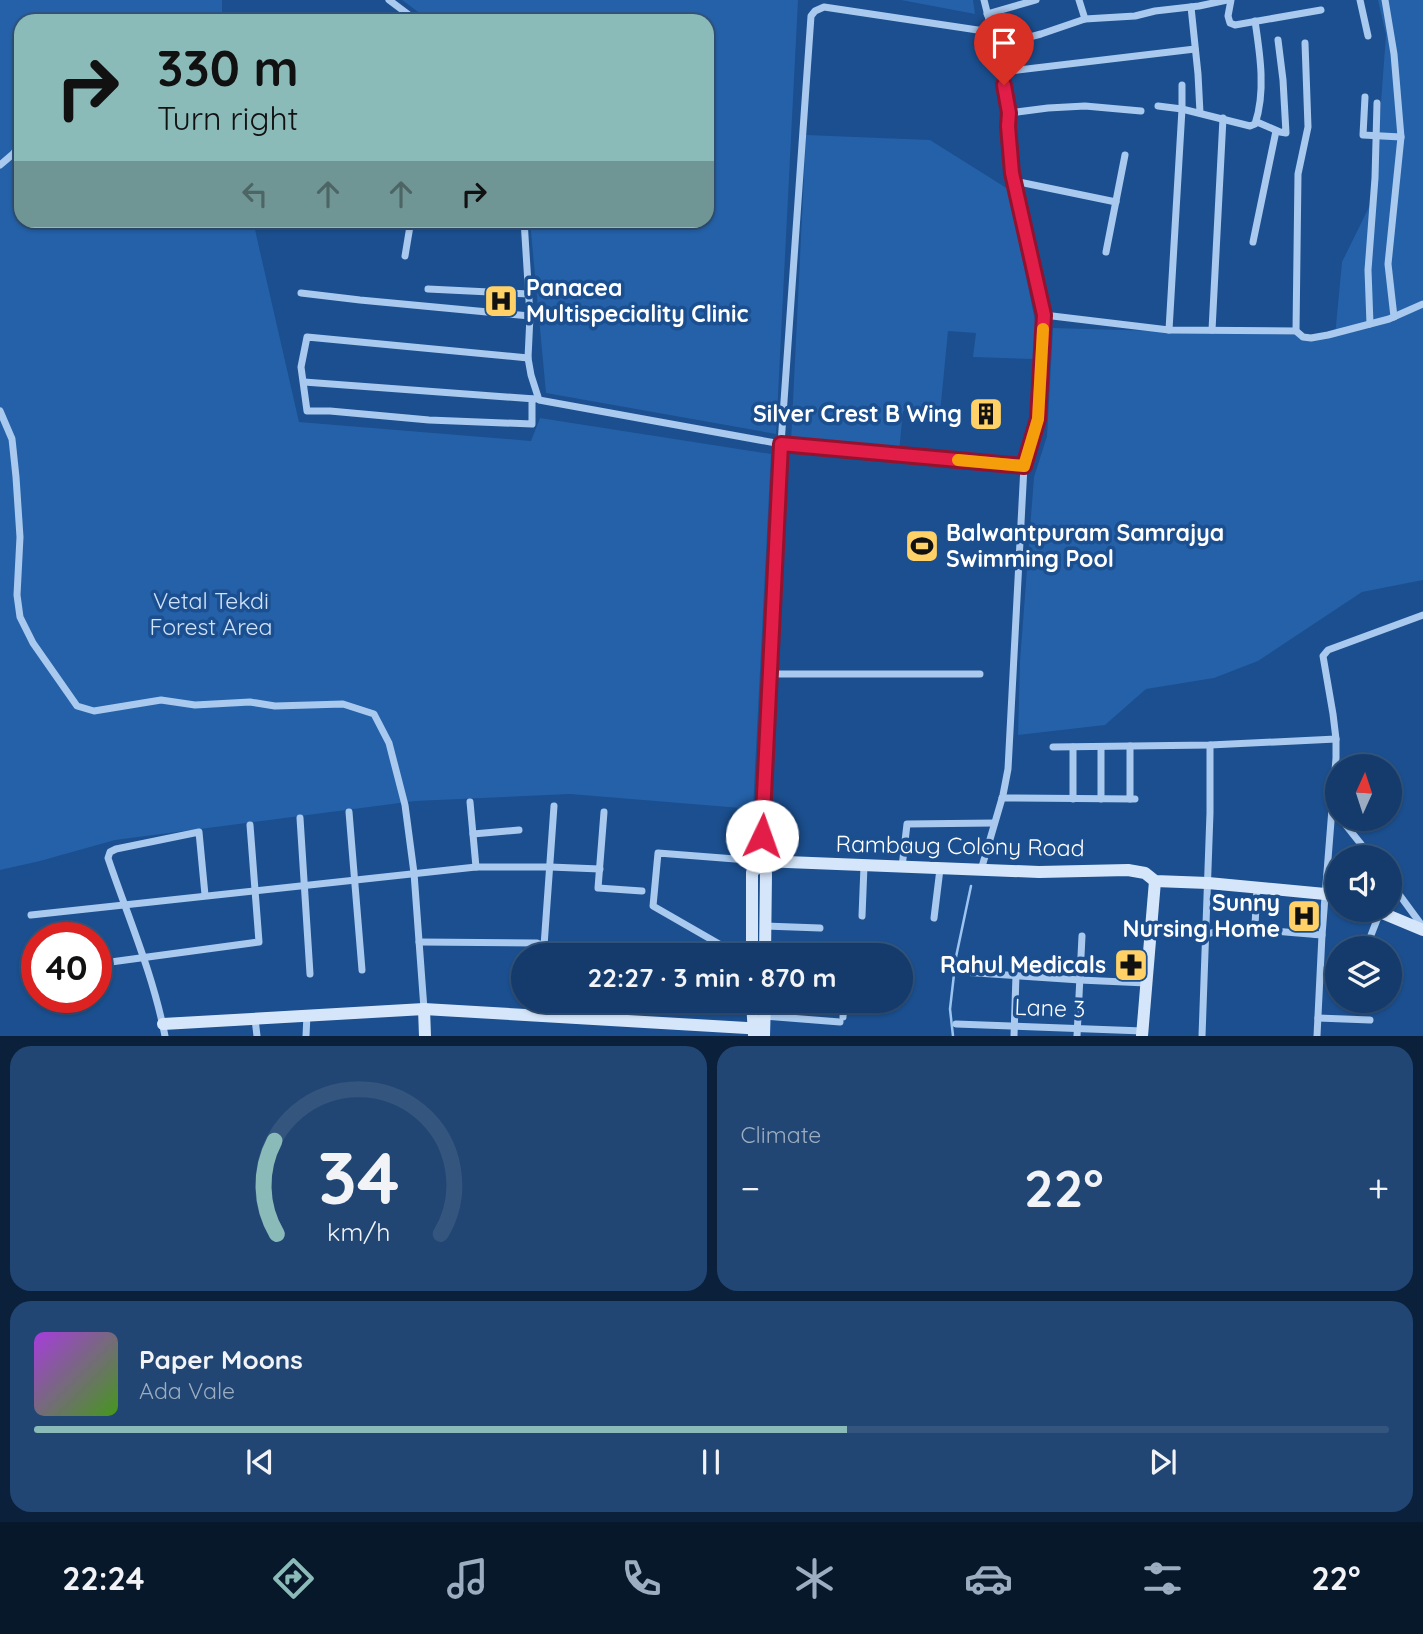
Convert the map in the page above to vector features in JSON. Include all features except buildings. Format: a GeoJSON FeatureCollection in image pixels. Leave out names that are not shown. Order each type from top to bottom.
{"type":"FeatureCollection","features":[{"type":"Feature","properties":{"kind":"street"},"geometry":{"type":"LineString","coordinates":[[389,0],[408,14]]}},
{"type":"Feature","properties":{"kind":"street"},"geometry":{"type":"LineString","coordinates":[[981,870],[1002,798],[1007,769],[1024,466],[1038,419],[1044,315],[1014,181],[1009,113],[984,0]]}},
{"type":"Feature","properties":{"kind":"street"},"geometry":{"type":"LineString","coordinates":[[987,14],[1037,0]]}},
{"type":"Feature","properties":{"kind":"street"},"geometry":{"type":"LineString","coordinates":[[1079,0],[1085,19]]}},
{"type":"Feature","properties":{"kind":"street"},"geometry":{"type":"LineString","coordinates":[[995,46],[1085,19],[1135,16],[1229,0],[1228,16],[1230,23],[1236,25],[1321,10]]}},
{"type":"Feature","properties":{"kind":"street"},"geometry":{"type":"LineString","coordinates":[[1360,0],[1368,36]]}},
{"type":"Feature","properties":{"kind":"street"},"geometry":{"type":"LineString","coordinates":[[1385,0],[1394,54],[1401,137],[1388,264],[1394,317]]}},
{"type":"Feature","properties":{"kind":"street"},"geometry":{"type":"LineString","coordinates":[[765,943],[766,873],[761,863],[781,444],[811,16],[824,7],[991,32]]}},
{"type":"Feature","properties":{"kind":"street"},"geometry":{"type":"LineString","coordinates":[[1191,7],[1200,113]]}},
{"type":"Feature","properties":{"kind":"street"},"geometry":{"type":"LineString","coordinates":[[1255,21],[1261,64],[1257,122]]}},
{"type":"Feature","properties":{"kind":"street"},"geometry":{"type":"LineString","coordinates":[[1257,122],[1286,133],[1278,40]]}},
{"type":"Feature","properties":{"kind":"street"},"geometry":{"type":"LineString","coordinates":[[1296,331],[1298,174],[1308,127],[1305,43]]}},
{"type":"Feature","properties":{"kind":"street"},"geometry":{"type":"LineString","coordinates":[[1002,72],[1195,49]]}},
{"type":"Feature","properties":{"kind":"street"},"geometry":{"type":"LineString","coordinates":[[1169,330],[1182,85]]}},
{"type":"Feature","properties":{"kind":"street"},"geometry":{"type":"LineString","coordinates":[[1365,97],[1363,135],[1401,137]]}},
{"type":"Feature","properties":{"kind":"street"},"geometry":{"type":"LineString","coordinates":[[1370,324],[1368,270],[1377,103]]}},
{"type":"Feature","properties":{"kind":"street"},"geometry":{"type":"LineString","coordinates":[[1009,113],[1085,106],[1141,111]]}},
{"type":"Feature","properties":{"kind":"street"},"geometry":{"type":"LineString","coordinates":[[1158,106],[1182,109],[1250,126],[1257,122]]}},
{"type":"Feature","properties":{"kind":"street"},"geometry":{"type":"LineString","coordinates":[[1212,330],[1223,118]]}},
{"type":"Feature","properties":{"kind":"street"},"geometry":{"type":"LineString","coordinates":[[1254,242],[1276,131]]}},
{"type":"Feature","properties":{"kind":"street"},"geometry":{"type":"LineString","coordinates":[[0,165],[14,153]]}},
{"type":"Feature","properties":{"kind":"street"},"geometry":{"type":"LineString","coordinates":[[1106,252],[1125,155]]}},
{"type":"Feature","properties":{"kind":"street"},"geometry":{"type":"LineString","coordinates":[[1014,181],[1116,202]]}},
{"type":"Feature","properties":{"kind":"street"},"geometry":{"type":"LineString","coordinates":[[405,256],[410,228]]}},
{"type":"Feature","properties":{"kind":"street"},"geometry":{"type":"LineString","coordinates":[[525,228],[530,316],[528,358],[536,400],[531,424],[307,411],[301,367],[307,337],[528,358]]}},
{"type":"Feature","properties":{"kind":"street"},"geometry":{"type":"LineString","coordinates":[[428,289],[529,294]]}},
{"type":"Feature","properties":{"kind":"street"},"geometry":{"type":"LineString","coordinates":[[301,293],[530,316]]}},
{"type":"Feature","properties":{"kind":"street"},"geometry":{"type":"LineString","coordinates":[[1044,315],[1169,330],[1296,331],[1303,337],[1311,338],[1394,317],[1423,304]]}},
{"type":"Feature","properties":{"kind":"street"},"geometry":{"type":"LineString","coordinates":[[304,382],[536,400],[781,444],[1024,466]]}},
{"type":"Feature","properties":{"kind":"street"},"geometry":{"type":"LineString","coordinates":[[0,411],[12,439],[20,537],[17,595],[20,617],[33,643],[76,706],[94,711],[161,700],[195,705],[250,702],[275,706],[343,704],[374,715],[389,743],[405,805],[414,873],[425,1035]]}},
{"type":"Feature","properties":{"kind":"street"},"geometry":{"type":"LineString","coordinates":[[1336,754],[1323,653],[1423,615]]}},
{"type":"Feature","properties":{"kind":"street"},"geometry":{"type":"LineString","coordinates":[[770,674],[980,674]]}},
{"type":"Feature","properties":{"kind":"street"},"geometry":{"type":"LineString","coordinates":[[1053,747],[1210,745],[1336,739]]}},
{"type":"Feature","properties":{"kind":"street"},"geometry":{"type":"LineString","coordinates":[[1202,1035],[1210,745]]}},
{"type":"Feature","properties":{"kind":"street"},"geometry":{"type":"LineString","coordinates":[[1002,798],[1132,799],[1129,746]]}},
{"type":"Feature","properties":{"kind":"street"},"geometry":{"type":"LineString","coordinates":[[1073,747],[1073,799]]}},
{"type":"Feature","properties":{"kind":"street"},"geometry":{"type":"LineString","coordinates":[[1101,747],[1101,799]]}},
{"type":"Feature","properties":{"kind":"street"},"geometry":{"type":"LineString","coordinates":[[470,802],[475,867]]}},
{"type":"Feature","properties":{"kind":"street"},"geometry":{"type":"LineString","coordinates":[[544,943],[554,806]]}},
{"type":"Feature","properties":{"kind":"street"},"geometry":{"type":"LineString","coordinates":[[349,812],[362,970]]}},
{"type":"Feature","properties":{"kind":"street"},"geometry":{"type":"LineString","coordinates":[[604,812],[598,888],[642,891]]}},
{"type":"Feature","properties":{"kind":"street"},"geometry":{"type":"LineString","coordinates":[[300,818],[310,974]]}},
{"type":"Feature","properties":{"kind":"street"},"geometry":{"type":"LineString","coordinates":[[902,867],[907,824],[994,823]]}},
{"type":"Feature","properties":{"kind":"street"},"geometry":{"type":"LineString","coordinates":[[112,962],[258,942],[250,825]]}},
{"type":"Feature","properties":{"kind":"street"},"geometry":{"type":"LineString","coordinates":[[473,834],[519,830]]}},
{"type":"Feature","properties":{"kind":"street"},"geometry":{"type":"LineString","coordinates":[[1351,831],[1362,845]]}},
{"type":"Feature","properties":{"kind":"street"},"geometry":{"type":"LineString","coordinates":[[205,895],[199,832],[110,852],[108,858],[145,957],[164,1030],[255,1019],[424,1009],[760,1029],[841,1019],[842,1013]]}},
{"type":"Feature","properties":{"kind":"street"},"geometry":{"type":"LineString","coordinates":[[717,943],[653,906],[658,853],[761,863]]}},
{"type":"Feature","properties":{"kind":"street"},"geometry":{"type":"LineString","coordinates":[[752,943],[752,872],[761,863]]}},
{"type":"Feature","properties":{"kind":"street","name":"Rambaug Colony Road"},"geometry":{"type":"LineString","coordinates":[[761,863],[1039,872],[1128,870],[1145,873],[1155,881],[1257,887],[1325,895]]}},
{"type":"Feature","properties":{"kind":"street"},"geometry":{"type":"LineString","coordinates":[[862,916],[864,866]]}},
{"type":"Feature","properties":{"kind":"street"},"geometry":{"type":"LineString","coordinates":[[31,915],[475,867],[600,869]]}},
{"type":"Feature","properties":{"kind":"street"},"geometry":{"type":"LineString","coordinates":[[934,918],[940,869]]}},
{"type":"Feature","properties":{"kind":"street"},"geometry":{"type":"LineString","coordinates":[[1143,1033],[1155,881]]}},
{"type":"Feature","properties":{"kind":"street"},"geometry":{"type":"LineString","coordinates":[[1255,925],[1257,887]]}},
{"type":"Feature","properties":{"kind":"street"},"geometry":{"type":"LineString","coordinates":[[1402,899],[1423,928]]}},
{"type":"Feature","properties":{"kind":"street"},"geometry":{"type":"LineString","coordinates":[[1402,920],[1423,928]]}},
{"type":"Feature","properties":{"kind":"street"},"geometry":{"type":"LineString","coordinates":[[1317,1035],[1325,922]]}},
{"type":"Feature","properties":{"kind":"street"},"geometry":{"type":"LineString","coordinates":[[765,926],[820,928]]}},
{"type":"Feature","properties":{"kind":"street"},"geometry":{"type":"LineString","coordinates":[[1205,934],[1237,930],[1322,935]]}},
{"type":"Feature","properties":{"kind":"street"},"geometry":{"type":"LineString","coordinates":[[1077,1032],[1082,936]]}},
{"type":"Feature","properties":{"kind":"street"},"geometry":{"type":"LineString","coordinates":[[419,942],[537,943]]}},
{"type":"Feature","properties":{"kind":"street"},"geometry":{"type":"LineString","coordinates":[[962,972],[1146,983]]}},
{"type":"Feature","properties":{"kind":"street"},"geometry":{"type":"LineString","coordinates":[[1014,1031],[1016,975]]}},
{"type":"Feature","properties":{"kind":"street"},"geometry":{"type":"LineString","coordinates":[[306,1015],[306,1035]]}},
{"type":"Feature","properties":{"kind":"street"},"geometry":{"type":"LineString","coordinates":[[1318,1018],[1370,1020]]}},
{"type":"Feature","properties":{"kind":"street"},"geometry":{"type":"LineString","coordinates":[[255,1019],[257,1035]]}},
{"type":"Feature","properties":{"kind":"street","name":"Lane 3"},"geometry":{"type":"LineString","coordinates":[[956,1024],[1014,1031],[1143,1033]]}},
{"type":"Feature","properties":{"kind":"green space","name":"Vetal Tekdi Forest Area"},"geometry":{"type":"Polygon","coordinates":[[[0,0],[222,0],[222,14],[14,14],[14,228],[255,228],[299,422],[531,441],[540,418],[771,454],[753,809],[570,794],[415,801],[115,840],[0,870],[0,0]]]}},
{"type":"Feature","properties":{"kind":"green space"},"geometry":{"type":"Polygon","coordinates":[[[402,0],[798,0],[776,434],[546,393],[531,228],[714,228],[714,14],[421,14],[402,0]]]}},
{"type":"Feature","properties":{"kind":"green space"},"geometry":{"type":"Polygon","coordinates":[[[901,0],[973,0],[975,14],[901,0]]]}},
{"type":"Feature","properties":{"kind":"green space"},"geometry":{"type":"Polygon","coordinates":[[[1378,0],[1423,0],[1423,580],[1362,592],[1258,661],[1214,678],[1146,689],[1105,725],[1018,735],[1020,661],[1034,477],[1047,436],[1053,328],[1335,336],[1342,262],[1374,197],[1386,35],[1378,0]]]}},
{"type":"Feature","properties":{"kind":"green space"},"geometry":{"type":"Polygon","coordinates":[[[806,135],[930,140],[1008,189],[1036,325],[1034,359],[973,357],[976,333],[948,331],[940,413],[903,411],[899,452],[791,442],[806,135]]]}},
{"type":"Feature","properties":{"kind":"waterway"},"geometry":{"type":"LineString","coordinates":[[953,1036],[950,1009],[956,957],[971,886]]}},
{"type":"Feature","properties":{"kind":"slow traffic"},"geometry":{"type":"LineString","coordinates":[[958,460],[1024,466],[1038,419],[1043,329]]}},
{"type":"Feature","properties":{"kind":"place","name":"Panacea Multispeciality Clinic"},"geometry":{"type":"Point","coordinates":[501,301]}},
{"type":"Feature","properties":{"kind":"place","name":"Silver Crest B Wing"},"geometry":{"type":"Point","coordinates":[986,414]}},
{"type":"Feature","properties":{"kind":"place","name":"Balwantpuram Samrajya Swimming Pool"},"geometry":{"type":"Point","coordinates":[922,546]}},
{"type":"Feature","properties":{"kind":"place","name":"Sunny Nursing Home"},"geometry":{"type":"Point","coordinates":[1304,916]}},
{"type":"Feature","properties":{"kind":"place","name":"Rahul Medicals"},"geometry":{"type":"Point","coordinates":[1131,965]}},
{"type":"Feature","properties":{"kind":"route"},"geometry":{"type":"LineString","coordinates":[[762,836],[781,444],[1024,466],[1038,419],[1044,315],[1012,173],[1009,113],[1004,85]]}}]}
